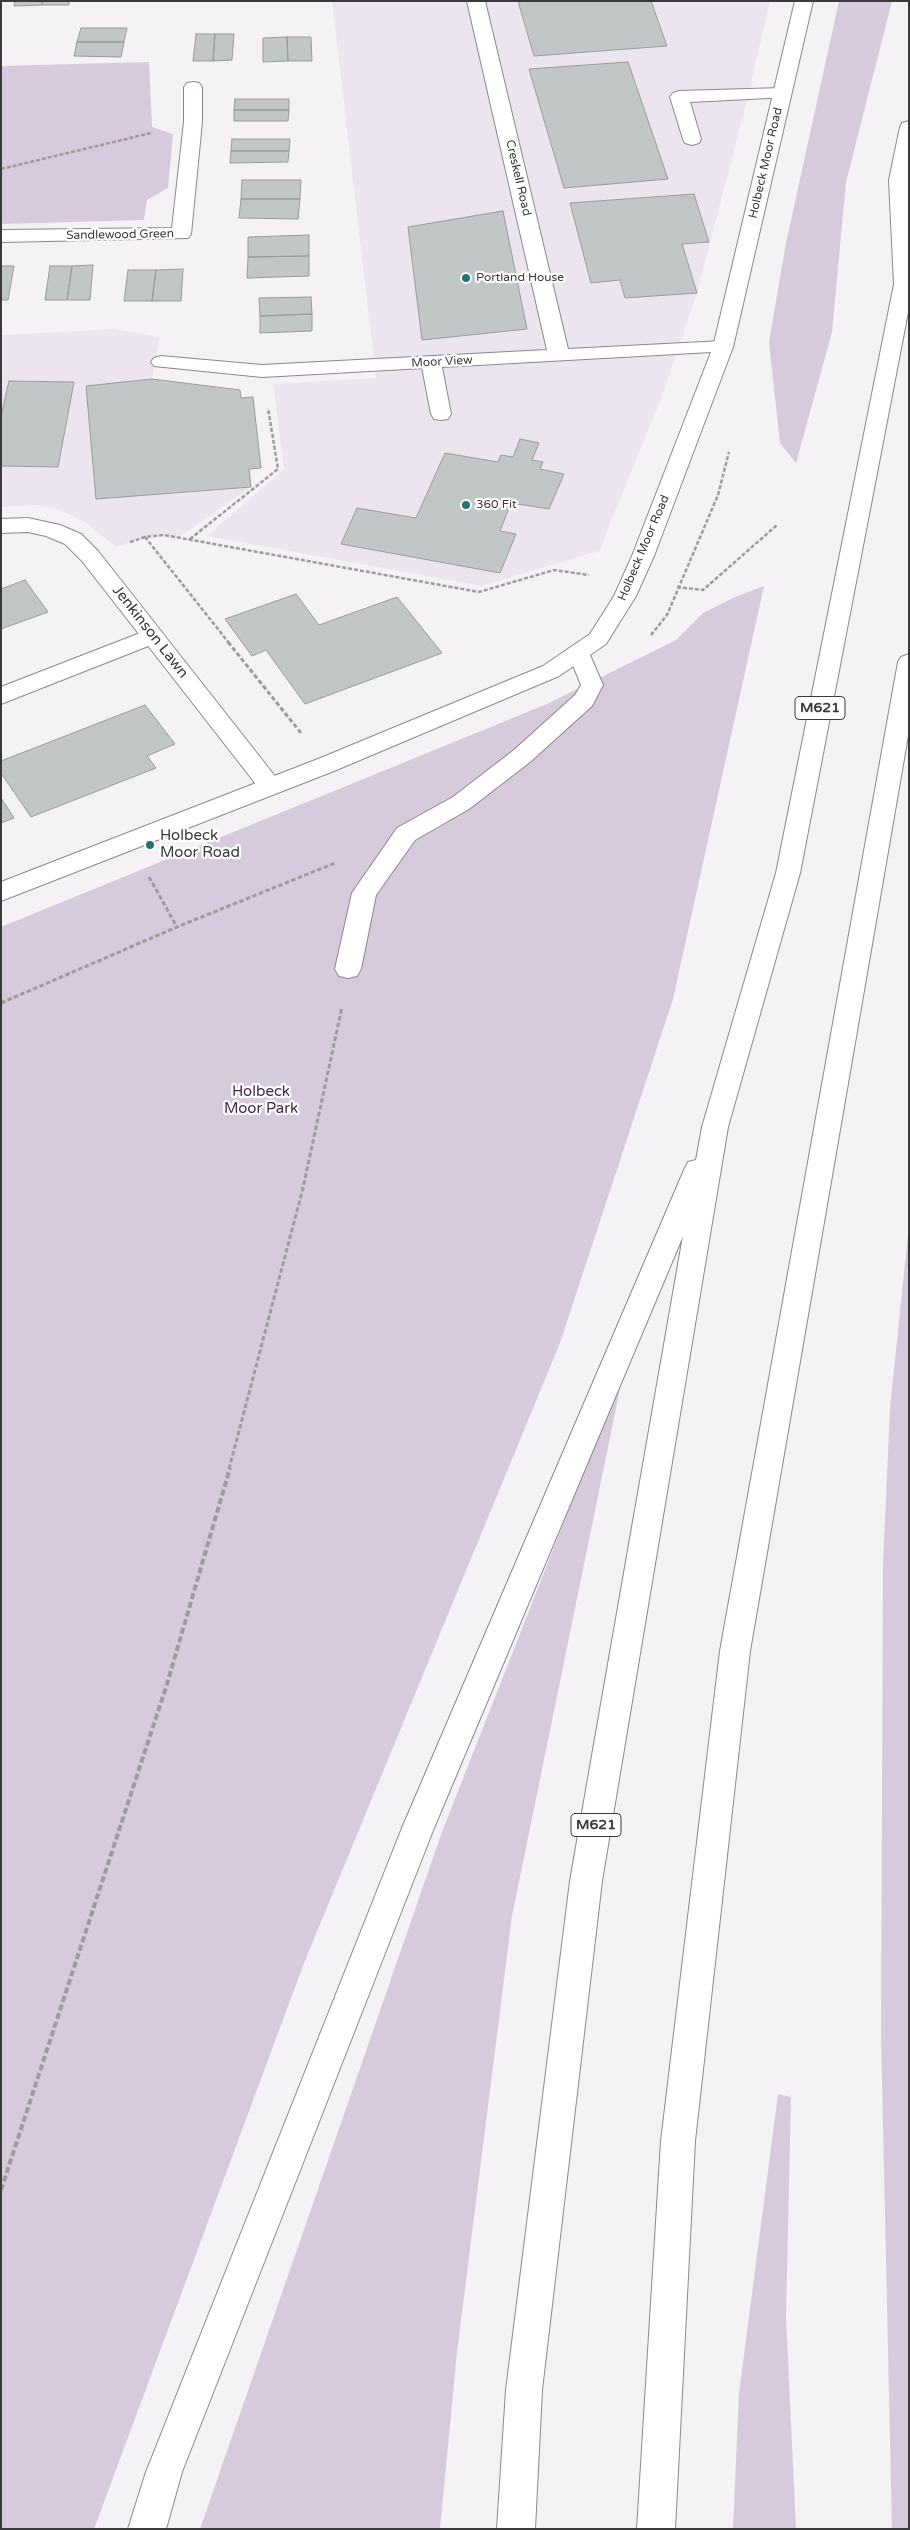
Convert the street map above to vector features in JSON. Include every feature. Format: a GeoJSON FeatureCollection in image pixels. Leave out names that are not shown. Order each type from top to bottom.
{"type":"FeatureCollection","features":[{"type":"Feature","properties":{"kind":"main road","name":"Creskell Road"},"geometry":{"type":"LineString","coordinates":[[476,1],[559,356]]}},
{"type":"Feature","properties":{"kind":"main road","name":"Holbeck Moor Road"},"geometry":{"type":"LineString","coordinates":[[1,892],[128,840],[326,765],[551,671],[598,639],[626,596],[723,347],[804,1]]}},
{"type":"Feature","properties":{"kind":"main road","name":"Sandlewood Green"},"geometry":{"type":"LineString","coordinates":[[1,236],[181,234],[193,122],[193,87]]}},
{"type":"Feature","properties":{"kind":"main road"},"geometry":{"type":"LineString","coordinates":[[692,139],[679,97],[782,93]]}},
{"type":"Feature","properties":{"kind":"main road"},"geometry":{"type":"LineString","coordinates":[[906,274],[899,180],[909,127]]}},
{"type":"Feature","properties":{"kind":"main road","name":"M621"},"geometry":{"type":"LineString","coordinates":[[516,2529],[524,2390],[586,1881],[715,1127],[788,874],[906,274]]}},
{"type":"Feature","properties":{"kind":"main road","name":"Moor View"},"geometry":{"type":"LineString","coordinates":[[161,362],[262,371],[723,347]]}},
{"type":"Feature","properties":{"kind":"main road"},"geometry":{"type":"LineString","coordinates":[[431,362],[440,414]]}},
{"type":"Feature","properties":{"kind":"main road","name":"Jenkinson Lawn"},"geometry":{"type":"LineString","coordinates":[[1,526],[28,525],[52,530],[73,539],[90,556],[270,786]]}},
{"type":"Feature","properties":{"kind":"main road"},"geometry":{"type":"LineString","coordinates":[[1,696],[153,636]]}},
{"type":"Feature","properties":{"kind":"main road"},"geometry":{"type":"LineString","coordinates":[[348,969],[364,893],[406,834],[461,803],[522,756],[584,700],[592,684],[579,653]]}},
{"type":"Feature","properties":{"kind":"main road"},"geometry":{"type":"LineString","coordinates":[[656,2529],[678,2141],[735,1651],[909,662]]}},
{"type":"Feature","properties":{"kind":"main road"},"geometry":{"type":"LineString","coordinates":[[147,2529],[164,2472],[418,1828],[715,1127]]}},
{"type":"Feature","properties":{"kind":"path"},"geometry":{"type":"LineString","coordinates":[[1,170],[193,122]]}},
{"type":"Feature","properties":{"kind":"path"},"geometry":{"type":"LineString","coordinates":[[190,540],[278,469],[262,371]]}},
{"type":"Feature","properties":{"kind":"path"},"geometry":{"type":"LineString","coordinates":[[90,556],[145,537],[164,535],[479,592],[554,570],[702,590],[777,526]]}},
{"type":"Feature","properties":{"kind":"path"},"geometry":{"type":"LineString","coordinates":[[145,537],[326,765]]}},
{"type":"Feature","properties":{"kind":"path"},"geometry":{"type":"LineString","coordinates":[[1,1004],[177,926],[406,834]]}},
{"type":"Feature","properties":{"kind":"path"},"geometry":{"type":"LineString","coordinates":[[128,840],[177,926]]}},
{"type":"Feature","properties":{"kind":"path"},"geometry":{"type":"LineString","coordinates":[[1,2190],[167,1684],[229,1469],[303,1188],[345,992],[348,969]]}},
{"type":"Feature","properties":{"kind":"shaded area"},"geometry":{"type":"Polygon","coordinates":[[[332,1],[770,1],[747,101],[697,293],[660,401],[599,551],[481,586],[207,536],[284,469],[273,384],[376,378],[332,1]]]}},
{"type":"Feature","properties":{"kind":"shaded area"},"geometry":{"type":"Polygon","coordinates":[[[115,329],[160,337],[152,379],[240,390],[241,398],[253,397],[261,468],[249,469],[251,487],[178,538],[164,535],[145,537],[116,547],[83,521],[62,511],[38,505],[1,507],[1,335],[115,329]]]}},
{"type":"Feature","properties":{"kind":"green space"},"geometry":{"type":"Polygon","coordinates":[[[839,1],[892,1],[846,182],[832,332],[796,463],[780,443],[769,342],[786,243],[839,1]]]}},
{"type":"Feature","properties":{"kind":"green space"},"geometry":{"type":"Polygon","coordinates":[[[149,62],[152,127],[173,134],[168,188],[147,200],[144,220],[1,224],[1,66],[149,62]]]}},
{"type":"Feature","properties":{"kind":"green space","name":"Holbeck Moor Park"},"geometry":{"type":"Polygon","coordinates":[[[764,586],[673,999],[560,1343],[304,1963],[94,2529],[1,2529],[1,927],[547,704],[676,640],[703,613],[735,597],[764,586]]]}},
{"type":"Feature","properties":{"kind":"green space"},"geometry":{"type":"Polygon","coordinates":[[[909,1225],[909,2529],[892,2529],[881,2034],[883,1565],[890,1408],[909,1225]]]}},
{"type":"Feature","properties":{"kind":"green space"},"geometry":{"type":"Polygon","coordinates":[[[624,1369],[512,1916],[457,2352],[440,2529],[200,2529],[442,1832],[624,1369]]]}},
{"type":"Feature","properties":{"kind":"green space"},"geometry":{"type":"Polygon","coordinates":[[[778,2094],[791,2097],[786,2317],[796,2529],[733,2529],[739,2393],[778,2094]]]}},
{"type":"Feature","properties":{"kind":"building"},"geometry":{"type":"Polygon","coordinates":[[[15,1],[42,1],[42,5],[14,6],[15,1]]]}},
{"type":"Feature","properties":{"kind":"building"},"geometry":{"type":"Polygon","coordinates":[[[42,1],[69,1],[69,5],[42,5],[42,1]]]}},
{"type":"Feature","properties":{"kind":"building"},"geometry":{"type":"Polygon","coordinates":[[[518,1],[651,1],[667,46],[534,56],[518,1]]]}},
{"type":"Feature","properties":{"kind":"building"},"geometry":{"type":"Polygon","coordinates":[[[81,28],[127,28],[124,42],[77,42],[81,28]]]}},
{"type":"Feature","properties":{"kind":"building"},"geometry":{"type":"Polygon","coordinates":[[[196,34],[215,34],[213,61],[193,61],[196,34]]]}},
{"type":"Feature","properties":{"kind":"building"},"geometry":{"type":"Polygon","coordinates":[[[215,34],[234,34],[232,60],[213,61],[215,34]]]}},
{"type":"Feature","properties":{"kind":"building"},"geometry":{"type":"Polygon","coordinates":[[[287,37],[311,37],[312,61],[288,61],[287,37]]]}},
{"type":"Feature","properties":{"kind":"building"},"geometry":{"type":"Polygon","coordinates":[[[287,37],[288,61],[263,62],[263,38],[287,37]]]}},
{"type":"Feature","properties":{"kind":"building"},"geometry":{"type":"Polygon","coordinates":[[[77,42],[124,42],[121,57],[74,56],[77,42]]]}},
{"type":"Feature","properties":{"kind":"building"},"geometry":{"type":"Polygon","coordinates":[[[628,62],[668,179],[564,188],[529,69],[628,62]]]}},
{"type":"Feature","properties":{"kind":"building"},"geometry":{"type":"Polygon","coordinates":[[[235,99],[289,99],[289,110],[234,110],[235,99]]]}},
{"type":"Feature","properties":{"kind":"building"},"geometry":{"type":"Polygon","coordinates":[[[234,110],[289,110],[288,121],[234,121],[234,110]]]}},
{"type":"Feature","properties":{"kind":"building"},"geometry":{"type":"Polygon","coordinates":[[[232,139],[290,139],[289,151],[231,151],[232,139]]]}},
{"type":"Feature","properties":{"kind":"building"},"geometry":{"type":"Polygon","coordinates":[[[231,151],[289,151],[288,162],[230,163],[231,151]]]}},
{"type":"Feature","properties":{"kind":"building"},"geometry":{"type":"Polygon","coordinates":[[[242,180],[301,180],[300,199],[241,199],[242,180]]]}},
{"type":"Feature","properties":{"kind":"building"},"geometry":{"type":"Polygon","coordinates":[[[694,194],[709,242],[682,244],[697,293],[625,298],[620,280],[591,283],[570,203],[694,194]]]}},
{"type":"Feature","properties":{"kind":"building"},"geometry":{"type":"Polygon","coordinates":[[[241,199],[300,199],[298,219],[239,218],[241,199]]]}},
{"type":"Feature","properties":{"kind":"building","name":"Portland House"},"geometry":{"type":"Polygon","coordinates":[[[503,211],[527,329],[422,340],[408,227],[503,211]]]}},
{"type":"Feature","properties":{"kind":"building"},"geometry":{"type":"Polygon","coordinates":[[[309,235],[309,256],[248,257],[248,237],[309,235]]]}},
{"type":"Feature","properties":{"kind":"building"},"geometry":{"type":"Polygon","coordinates":[[[309,256],[309,276],[247,278],[248,257],[309,256]]]}},
{"type":"Feature","properties":{"kind":"building"},"geometry":{"type":"Polygon","coordinates":[[[93,265],[90,300],[67,300],[72,266],[93,265]]]}},
{"type":"Feature","properties":{"kind":"building"},"geometry":{"type":"Polygon","coordinates":[[[1,266],[14,266],[8,300],[1,300],[1,266]]]}},
{"type":"Feature","properties":{"kind":"building"},"geometry":{"type":"Polygon","coordinates":[[[50,266],[72,266],[67,300],[45,300],[50,266]]]}},
{"type":"Feature","properties":{"kind":"building"},"geometry":{"type":"Polygon","coordinates":[[[183,269],[181,301],[152,301],[156,270],[183,269]]]}},
{"type":"Feature","properties":{"kind":"building"},"geometry":{"type":"Polygon","coordinates":[[[128,270],[156,270],[152,301],[124,301],[128,270]]]}},
{"type":"Feature","properties":{"kind":"building"},"geometry":{"type":"Polygon","coordinates":[[[311,297],[312,314],[260,316],[259,298],[311,297]]]}},
{"type":"Feature","properties":{"kind":"building"},"geometry":{"type":"Polygon","coordinates":[[[312,314],[312,331],[260,333],[260,316],[312,314]]]}},
{"type":"Feature","properties":{"kind":"building"},"geometry":{"type":"Polygon","coordinates":[[[152,379],[240,390],[241,398],[253,397],[261,468],[249,469],[251,487],[96,499],[86,386],[152,379]]]}},
{"type":"Feature","properties":{"kind":"building"},"geometry":{"type":"Polygon","coordinates":[[[9,381],[74,382],[58,467],[1,466],[1,416],[9,381]]]}},
{"type":"Feature","properties":{"kind":"building","name":"360 Fit"},"geometry":{"type":"Polygon","coordinates":[[[520,439],[539,443],[532,460],[543,462],[540,469],[564,474],[549,509],[511,503],[500,531],[516,534],[500,573],[341,544],[357,508],[416,518],[445,453],[498,462],[501,455],[513,457],[520,439]]]}},
{"type":"Feature","properties":{"kind":"building"},"geometry":{"type":"Polygon","coordinates":[[[25,580],[48,612],[1,629],[1,589],[25,580]]]}},
{"type":"Feature","properties":{"kind":"building"},"geometry":{"type":"Polygon","coordinates":[[[296,594],[319,625],[397,597],[442,653],[305,704],[266,650],[252,656],[225,619],[296,594]]]}},
{"type":"Feature","properties":{"kind":"building"},"geometry":{"type":"Polygon","coordinates":[[[145,705],[175,744],[147,756],[156,768],[31,817],[1,773],[1,761],[145,705]]]}},
{"type":"Feature","properties":{"kind":"building"},"geometry":{"type":"Polygon","coordinates":[[[1,798],[14,818],[1,823],[1,798]]]}},
{"type":"Feature","properties":{"kind":"place","name":"Portland House"},"geometry":{"type":"Point","coordinates":[466,278]}},
{"type":"Feature","properties":{"kind":"place","name":"360 Fit"},"geometry":{"type":"Point","coordinates":[466,505]}},
{"type":"Feature","properties":{"kind":"place","name":"Holbeck Moor Road"},"geometry":{"type":"Point","coordinates":[150,845]}}]}
